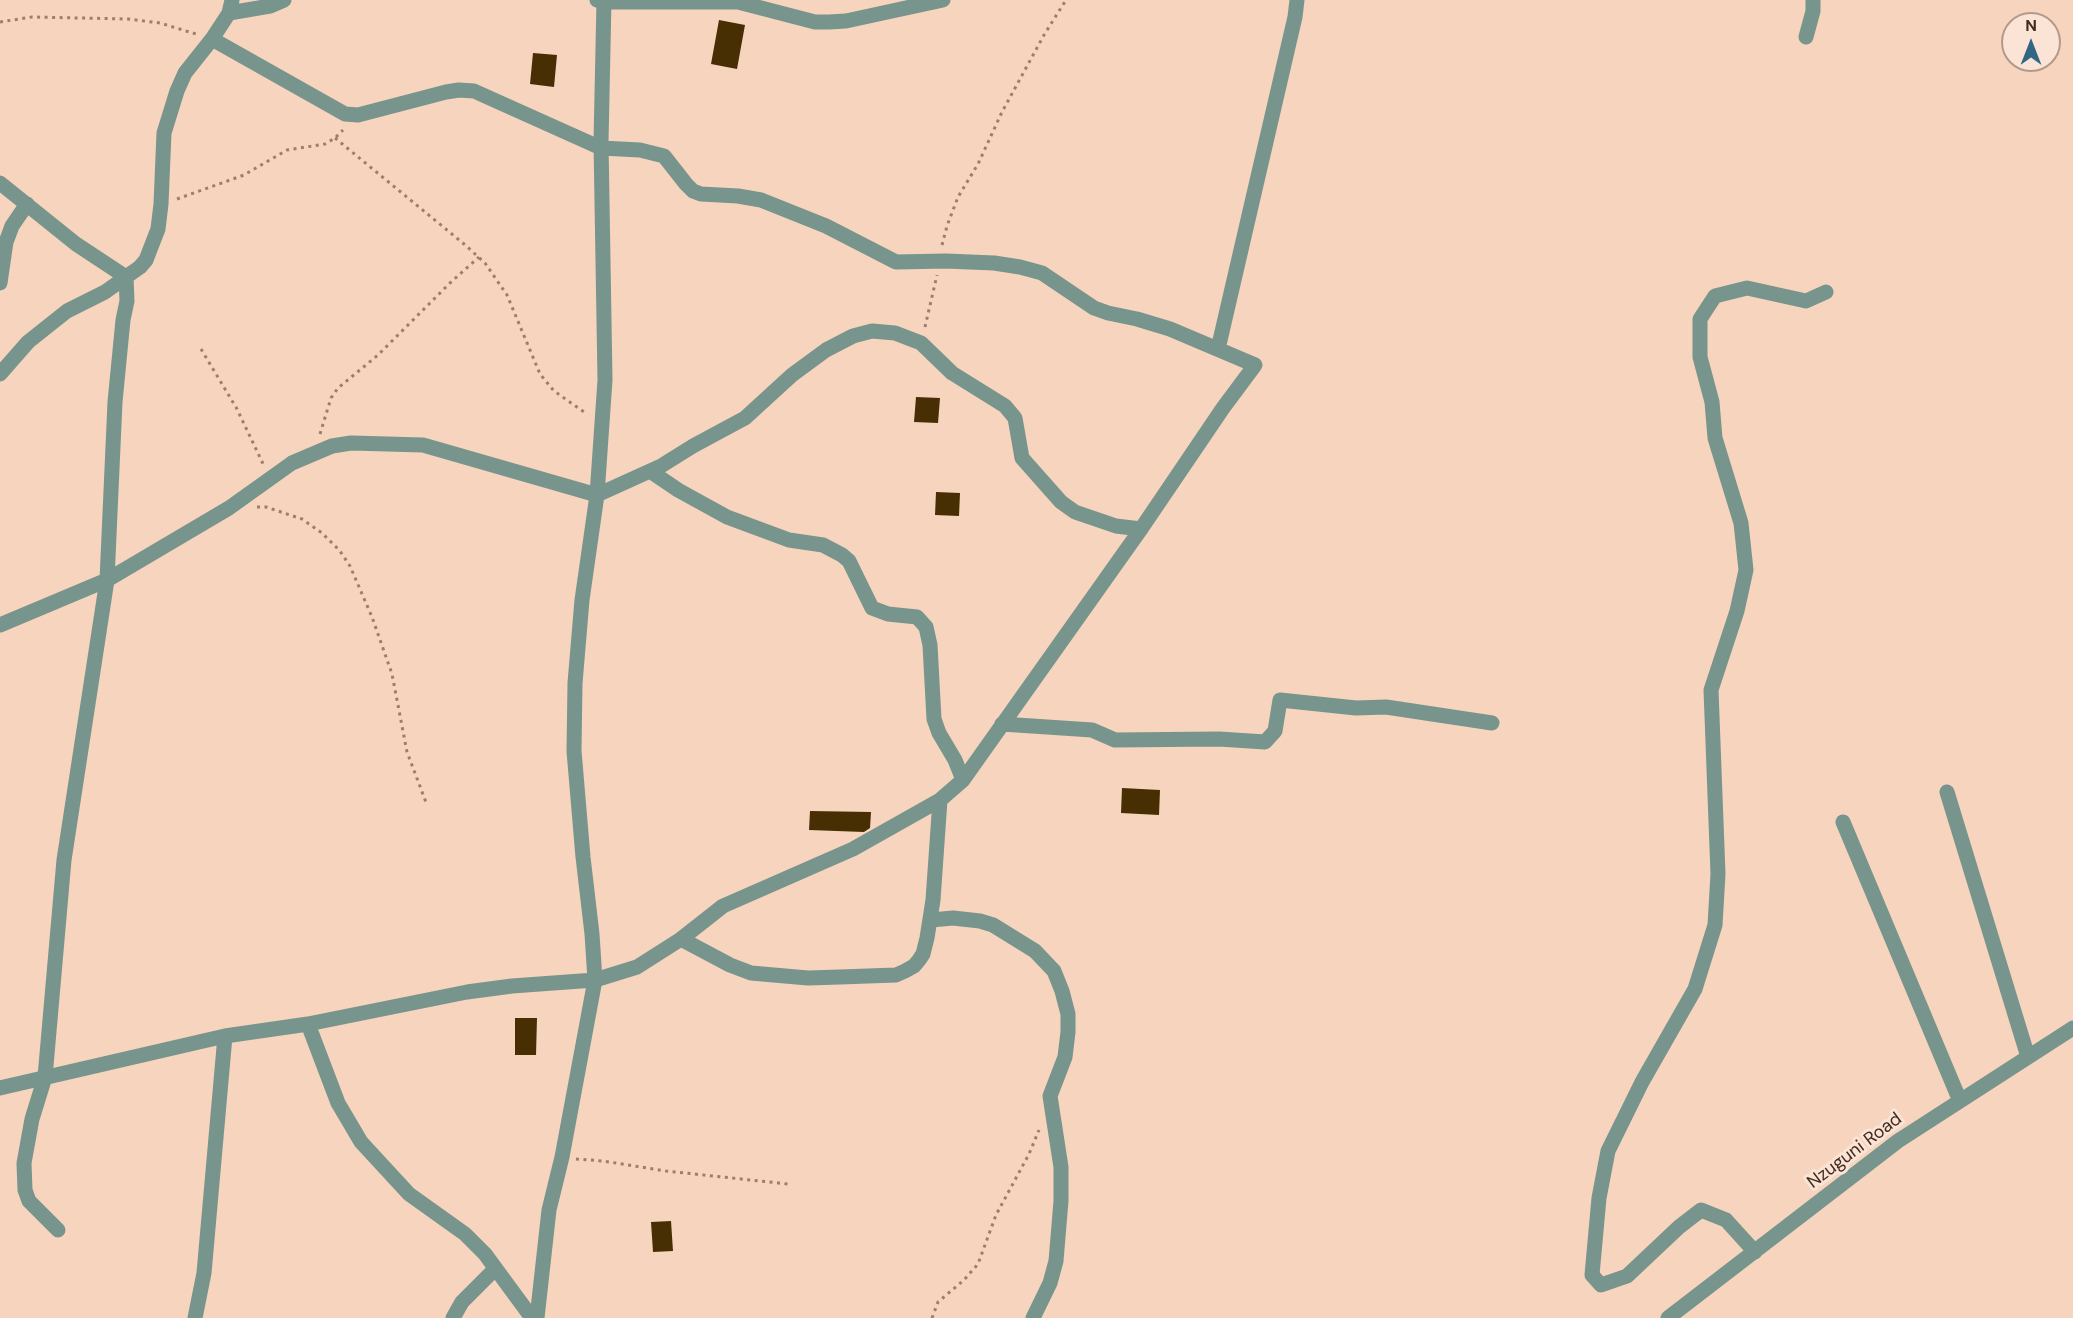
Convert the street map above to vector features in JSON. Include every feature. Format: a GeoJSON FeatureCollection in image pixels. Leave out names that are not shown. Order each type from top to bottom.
{"type":"FeatureCollection","features":[{"type":"Feature","properties":{"kind":"street"},"geometry":{"type":"LineString","coordinates":[[0,374],[28,342],[67,311],[105,292],[140,267],[146,260],[158,229],[164,133],[185,73],[212,39],[230,7],[270,6],[284,0]]}},
{"type":"Feature","properties":{"kind":"street"},"geometry":{"type":"LineString","coordinates":[[535,1318],[549,1210],[562,1157],[595,980],[574,751],[575,683],[582,600],[597,495],[605,380],[602,1],[738,2],[815,22],[829,22],[846,21],[943,0]]}},
{"type":"Feature","properties":{"kind":"street"},"geometry":{"type":"LineString","coordinates":[[1218,349],[1295,17],[1297,0]]}},
{"type":"Feature","properties":{"kind":"street"},"geometry":{"type":"LineString","coordinates":[[1806,37],[1814,0]]}},
{"type":"Feature","properties":{"kind":"street"},"geometry":{"type":"LineString","coordinates":[[0,1088],[225,1036],[308,1024],[467,992],[595,980],[637,967],[681,939],[723,906],[853,849],[940,800],[963,780],[1255,365],[1151,322],[1094,308],[1042,273],[994,263],[896,262],[826,226],[761,200],[701,194],[693,191],[664,156],[640,150],[602,148],[474,90],[446,92],[358,115],[345,114],[212,39]]}},
{"type":"Feature","properties":{"kind":"street"},"geometry":{"type":"LineString","coordinates":[[0,183],[76,244],[126,277]]}},
{"type":"Feature","properties":{"kind":"street"},"geometry":{"type":"LineString","coordinates":[[0,282],[6,242],[12,226],[27,204]]}},
{"type":"Feature","properties":{"kind":"street"},"geometry":{"type":"LineString","coordinates":[[58,1230],[29,1201],[25,1190],[24,1163],[27,1141],[45,1077],[64,860],[107,580],[115,402],[127,301],[126,277]]}},
{"type":"Feature","properties":{"kind":"street"},"geometry":{"type":"LineString","coordinates":[[1755,1252],[1726,1220],[1701,1210],[1678,1227],[1627,1276],[1600,1285],[1592,1275],[1599,1198],[1608,1151],[1642,1082],[1695,989],[1714,926],[1718,874],[1711,690],[1737,611],[1746,570],[1741,523],[1714,438],[1712,402],[1700,357],[1700,319],[1715,296],[1747,288],[1806,301],[1826,292]]}},
{"type":"Feature","properties":{"kind":"street"},"geometry":{"type":"LineString","coordinates":[[0,625],[107,580],[229,508],[292,463],[332,446],[351,442],[423,445],[597,495],[650,471],[745,418],[792,375],[826,350],[853,336],[872,331],[895,333],[921,343],[952,373],[1005,406],[1015,418],[1022,458],[1061,502],[1075,512],[1116,526],[1141,529]]}},
{"type":"Feature","properties":{"kind":"street"},"geometry":{"type":"LineString","coordinates":[[650,471],[678,490],[727,517],[789,540],[823,545],[842,555],[849,561],[872,608],[888,614],[917,618],[926,627],[930,645],[934,719],[963,780]]}},
{"type":"Feature","properties":{"kind":"street"},"geometry":{"type":"LineString","coordinates":[[1002,724],[1092,730],[1115,740],[1219,739],[1264,742],[1275,731],[1280,700],[1356,708],[1386,707],[1492,723]]}},
{"type":"Feature","properties":{"kind":"street"},"geometry":{"type":"LineString","coordinates":[[1947,792],[2028,1057]]}},
{"type":"Feature","properties":{"kind":"street"},"geometry":{"type":"LineString","coordinates":[[681,939],[730,965],[751,973],[808,978],[896,975],[914,966],[923,954],[931,920],[940,800]]}},
{"type":"Feature","properties":{"kind":"street"},"geometry":{"type":"LineString","coordinates":[[1843,822],[1960,1101]]}},
{"type":"Feature","properties":{"kind":"street"},"geometry":{"type":"LineString","coordinates":[[931,920],[953,918],[980,921],[993,925],[1035,951],[1054,971],[1068,1014],[1065,1057],[1052,1088],[1050,1103],[1058,1142],[1061,1201],[1056,1261],[1050,1283],[1033,1318]]}},
{"type":"Feature","properties":{"kind":"street"},"geometry":{"type":"LineString","coordinates":[[308,1024],[338,1103],[361,1142],[409,1194],[465,1234],[485,1254],[535,1318]]}},
{"type":"Feature","properties":{"kind":"street","name":"Nzuguni Road"},"geometry":{"type":"LineString","coordinates":[[1668,1318],[1898,1141],[2073,1028]]}},
{"type":"Feature","properties":{"kind":"street"},"geometry":{"type":"LineString","coordinates":[[195,1318],[204,1272],[225,1036]]}},
{"type":"Feature","properties":{"kind":"street"},"geometry":{"type":"LineString","coordinates":[[453,1318],[462,1302],[495,1269]]}},
{"type":"Feature","properties":{"kind":"path"},"geometry":{"type":"LineString","coordinates":[[921,343],[952,209],[978,164],[1002,112],[1044,35],[1066,0]]}},
{"type":"Feature","properties":{"kind":"path"},"geometry":{"type":"LineString","coordinates":[[0,22],[32,17],[146,20],[212,39]]}},
{"type":"Feature","properties":{"kind":"path"},"geometry":{"type":"LineString","coordinates":[[161,204],[244,175],[287,150],[325,144],[335,138],[358,115]]}},
{"type":"Feature","properties":{"kind":"path"},"geometry":{"type":"LineString","coordinates":[[335,138],[478,257],[507,295],[535,364],[547,384],[602,426]]}},
{"type":"Feature","properties":{"kind":"path"},"geometry":{"type":"LineString","coordinates":[[309,454],[319,438],[332,398],[338,388],[378,355],[478,257]]}},
{"type":"Feature","properties":{"kind":"path"},"geometry":{"type":"LineString","coordinates":[[201,349],[237,409],[270,480]]}},
{"type":"Feature","properties":{"kind":"path"},"geometry":{"type":"LineString","coordinates":[[229,508],[266,507],[302,519],[322,533],[340,551],[350,567],[372,617],[392,674],[407,752],[427,805]]}},
{"type":"Feature","properties":{"kind":"path"},"geometry":{"type":"LineString","coordinates":[[932,1318],[938,1302],[964,1280],[978,1264],[996,1215],[1029,1154],[1050,1103]]}},
{"type":"Feature","properties":{"kind":"path"},"geometry":{"type":"LineString","coordinates":[[562,1157],[788,1184]]}},
{"type":"Feature","properties":{"kind":"building"},"geometry":{"type":"Polygon","coordinates":[[[719,20],[745,25],[737,69],[711,64],[719,20]]]}},
{"type":"Feature","properties":{"kind":"building"},"geometry":{"type":"Polygon","coordinates":[[[533,53],[557,55],[554,87],[530,84],[533,53]]]}},
{"type":"Feature","properties":{"kind":"building"},"geometry":{"type":"Polygon","coordinates":[[[916,397],[940,398],[938,423],[914,422],[916,397]]]}},
{"type":"Feature","properties":{"kind":"building"},"geometry":{"type":"Polygon","coordinates":[[[936,492],[960,493],[959,516],[935,515],[936,492]]]}},
{"type":"Feature","properties":{"kind":"building"},"geometry":{"type":"Polygon","coordinates":[[[1122,788],[1160,790],[1159,815],[1121,813],[1122,788]]]}},
{"type":"Feature","properties":{"kind":"building"},"geometry":{"type":"Polygon","coordinates":[[[810,811],[871,812],[870,828],[864,832],[809,830],[810,811]]]}},
{"type":"Feature","properties":{"kind":"building"},"geometry":{"type":"Polygon","coordinates":[[[515,1018],[537,1018],[536,1055],[515,1055],[515,1018]]]}},
{"type":"Feature","properties":{"kind":"building"},"geometry":{"type":"Polygon","coordinates":[[[671,1221],[673,1251],[653,1252],[651,1222],[671,1221]]]}}]}
